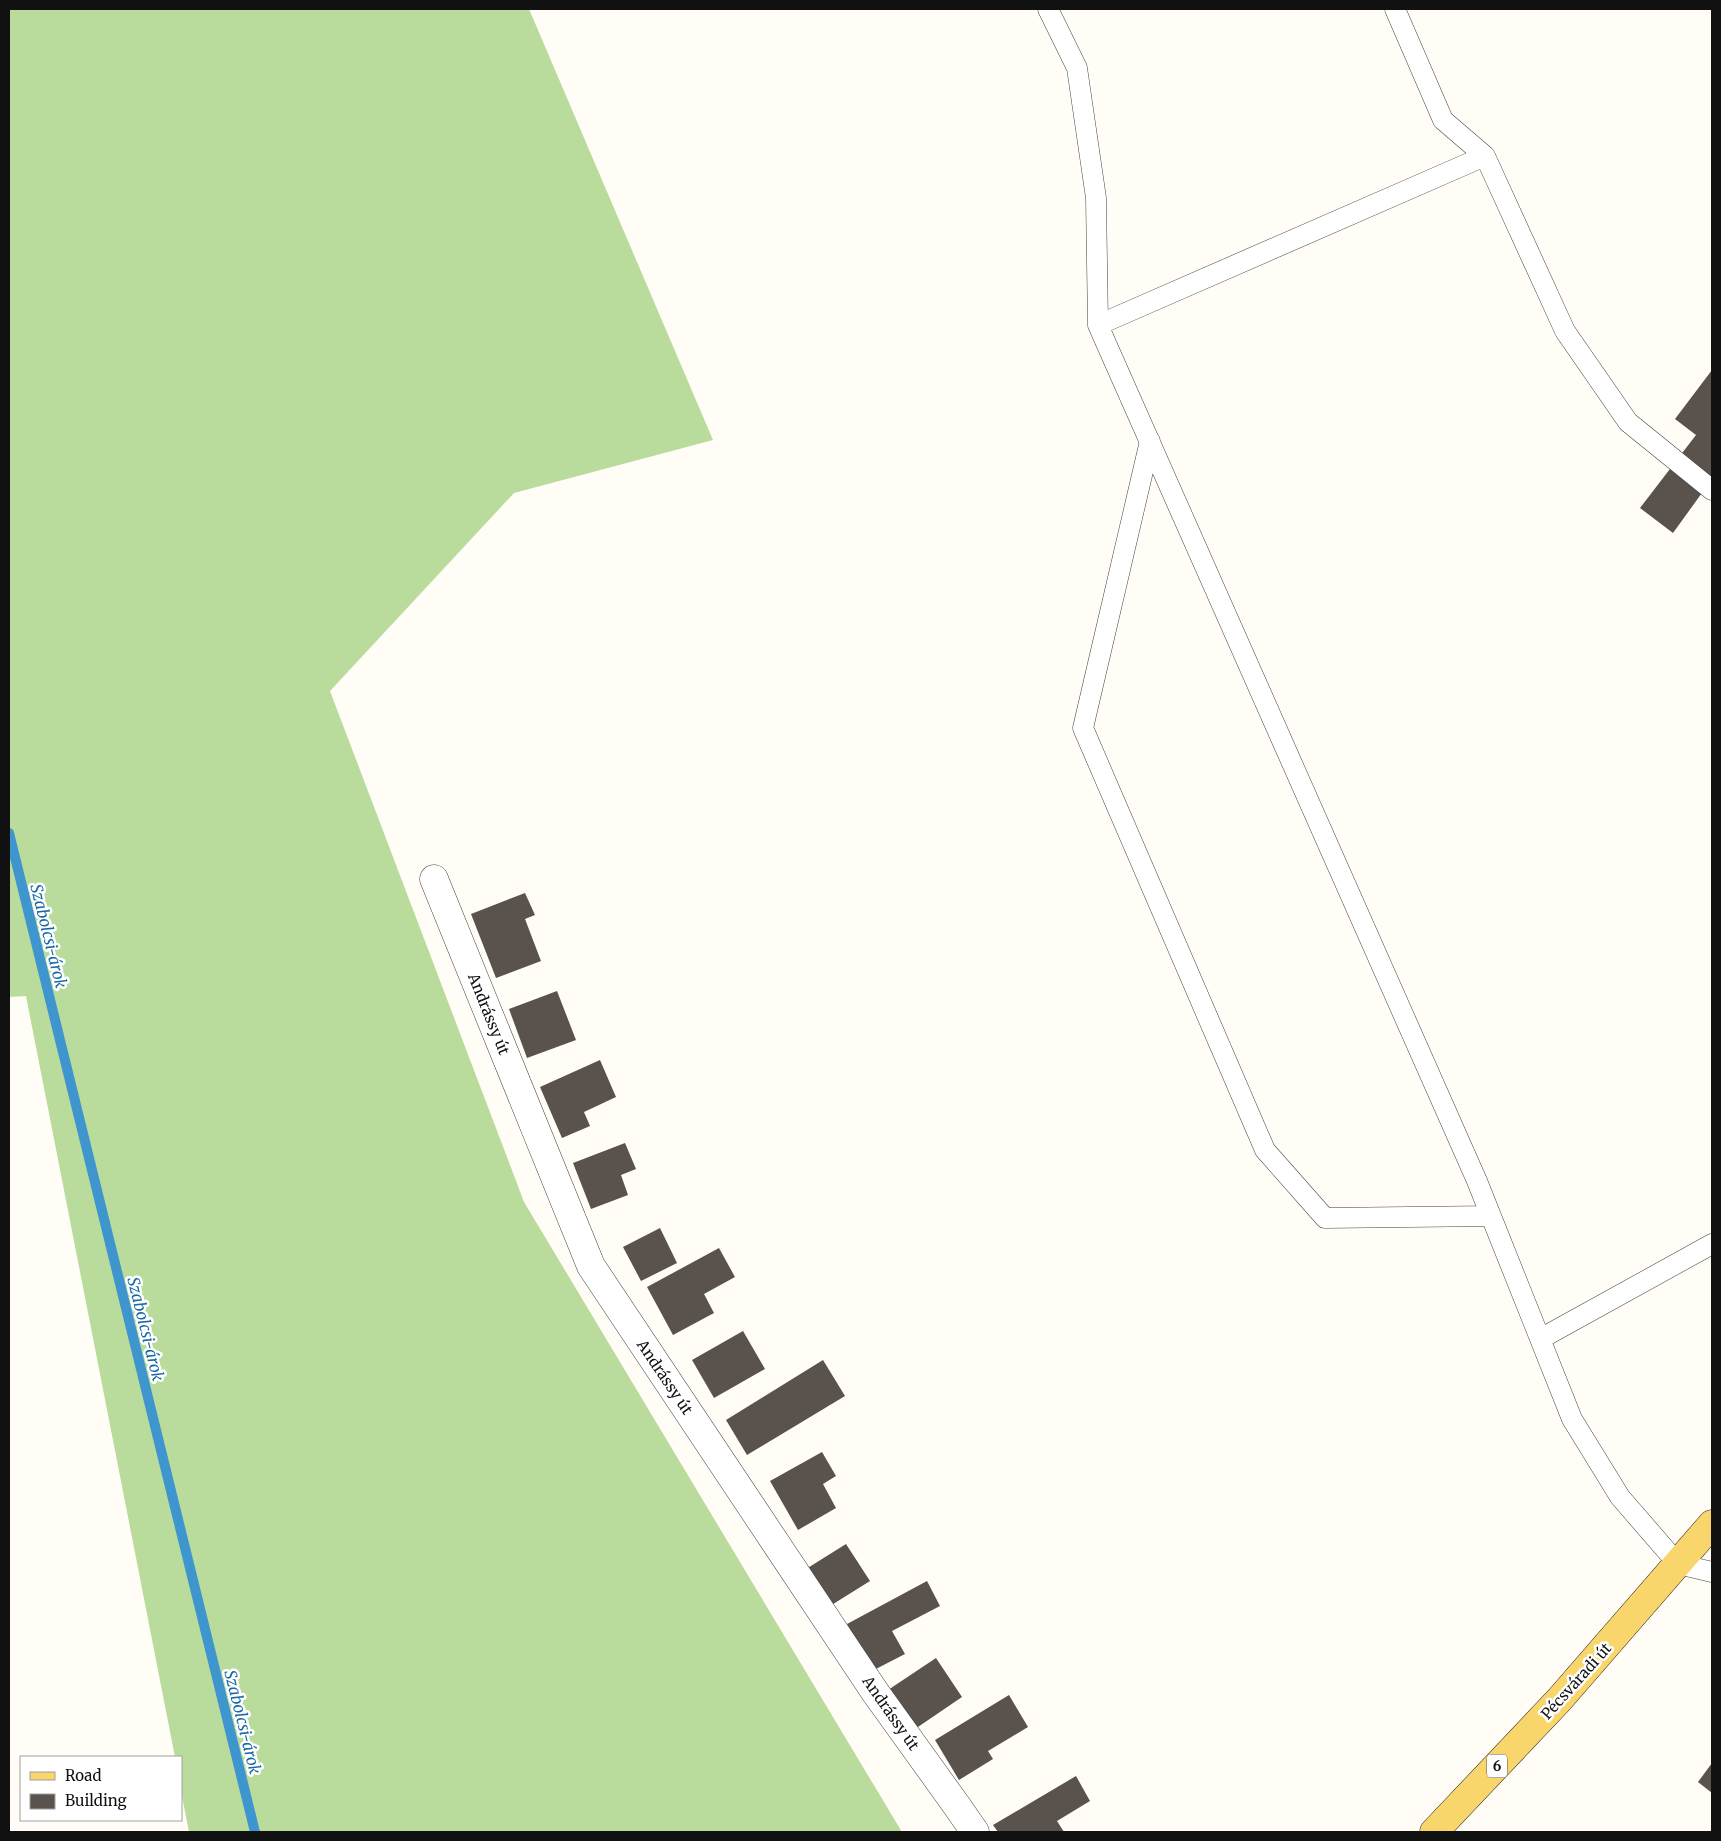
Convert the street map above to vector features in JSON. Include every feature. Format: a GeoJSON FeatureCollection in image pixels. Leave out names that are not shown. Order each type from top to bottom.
{"type":"FeatureCollection","features":[{"type":"Feature","properties":{"kind":"main road","name":"Pécsváradi út"},"geometry":{"type":"LineString","coordinates":[[1434,1832],[1559,1700],[1712,1524]]}},
{"type":"Feature","properties":{"kind":"street","name":"Andrássy út"},"geometry":{"type":"LineString","coordinates":[[434,879],[591,1266],[875,1692],[958,1806],[974,1832]]}},
{"type":"Feature","properties":{"kind":"lane"},"geometry":{"type":"LineString","coordinates":[[1048,9],[1077,68],[1096,198],[1098,325],[1457,1135],[1572,1420],[1620,1497],[1678,1564],[1712,1572]]}},
{"type":"Feature","properties":{"kind":"lane"},"geometry":{"type":"LineString","coordinates":[[1395,9],[1443,120],[1485,156],[1566,331],[1628,422],[1712,490]]}},
{"type":"Feature","properties":{"kind":"lane"},"geometry":{"type":"LineString","coordinates":[[1098,325],[1485,156]]}},
{"type":"Feature","properties":{"kind":"lane"},"geometry":{"type":"LineString","coordinates":[[1150,441],[1083,728],[1265,1150],[1325,1218],[1491,1216]]}},
{"type":"Feature","properties":{"kind":"lane"},"geometry":{"type":"LineString","coordinates":[[1540,1339],[1712,1244]]}},
{"type":"Feature","properties":{"kind":"green space"},"geometry":{"type":"Polygon","coordinates":[[[9,9],[529,9],[713,440],[514,493],[330,691],[524,1202],[902,1832],[189,1832],[182,1796],[182,1756],[175,1756],[26,996],[9,997],[9,9]]]}},
{"type":"Feature","properties":{"kind":"building"},"geometry":{"type":"Polygon","coordinates":[[[1712,370],[1712,479],[1673,533],[1640,508],[1696,435],[1675,419],[1712,370]]]}},
{"type":"Feature","properties":{"kind":"building"},"geometry":{"type":"Polygon","coordinates":[[[525,893],[535,915],[525,919],[541,961],[496,978],[471,914],[525,893]]]}},
{"type":"Feature","properties":{"kind":"building"},"geometry":{"type":"Polygon","coordinates":[[[557,991],[576,1040],[527,1058],[509,1009],[557,991]]]}},
{"type":"Feature","properties":{"kind":"building"},"geometry":{"type":"Polygon","coordinates":[[[600,1060],[616,1097],[584,1112],[590,1126],[562,1138],[540,1087],[600,1060]]]}},
{"type":"Feature","properties":{"kind":"building"},"geometry":{"type":"Polygon","coordinates":[[[625,1143],[636,1169],[621,1175],[628,1195],[591,1209],[573,1163],[625,1143]]]}},
{"type":"Feature","properties":{"kind":"building"},"geometry":{"type":"Polygon","coordinates":[[[660,1228],[677,1263],[641,1281],[623,1247],[660,1228]]]}},
{"type":"Feature","properties":{"kind":"building"},"geometry":{"type":"Polygon","coordinates":[[[719,1248],[735,1277],[704,1294],[714,1313],[673,1335],[647,1287],[719,1248]]]}},
{"type":"Feature","properties":{"kind":"building"},"geometry":{"type":"Polygon","coordinates":[[[743,1331],[765,1369],[714,1398],[692,1360],[743,1331]]]}},
{"type":"Feature","properties":{"kind":"building"},"geometry":{"type":"Polygon","coordinates":[[[823,1360],[845,1396],[747,1455],[726,1420],[823,1360]]]}},
{"type":"Feature","properties":{"kind":"building"},"geometry":{"type":"Polygon","coordinates":[[[822,1452],[836,1476],[823,1484],[836,1508],[798,1530],[770,1481],[822,1452]]]}},
{"type":"Feature","properties":{"kind":"building"},"geometry":{"type":"Polygon","coordinates":[[[846,1544],[870,1581],[830,1606],[806,1569],[846,1544]]]}},
{"type":"Feature","properties":{"kind":"building"},"geometry":{"type":"Polygon","coordinates":[[[927,1581],[940,1606],[892,1631],[905,1654],[872,1671],[847,1624],[927,1581]]]}},
{"type":"Feature","properties":{"kind":"building"},"geometry":{"type":"Polygon","coordinates":[[[936,1658],[962,1697],[912,1731],[885,1692],[936,1658]]]}},
{"type":"Feature","properties":{"kind":"building"},"geometry":{"type":"Polygon","coordinates":[[[1009,1695],[1028,1727],[988,1751],[993,1759],[959,1780],[935,1740],[1009,1695]]]}},
{"type":"Feature","properties":{"kind":"building"},"geometry":{"type":"Polygon","coordinates":[[[1712,1763],[1712,1793],[1698,1782],[1712,1763]]]}},
{"type":"Feature","properties":{"kind":"building"},"geometry":{"type":"Polygon","coordinates":[[[1076,1776],[1090,1801],[1057,1821],[1064,1832],[998,1832],[993,1825],[1076,1776]]]}},
{"type":"Feature","properties":{"kind":"waterway","name":"Szabolcsi-árok"},"geometry":{"type":"LineString","coordinates":[[9,833],[255,1832]]}}]}
